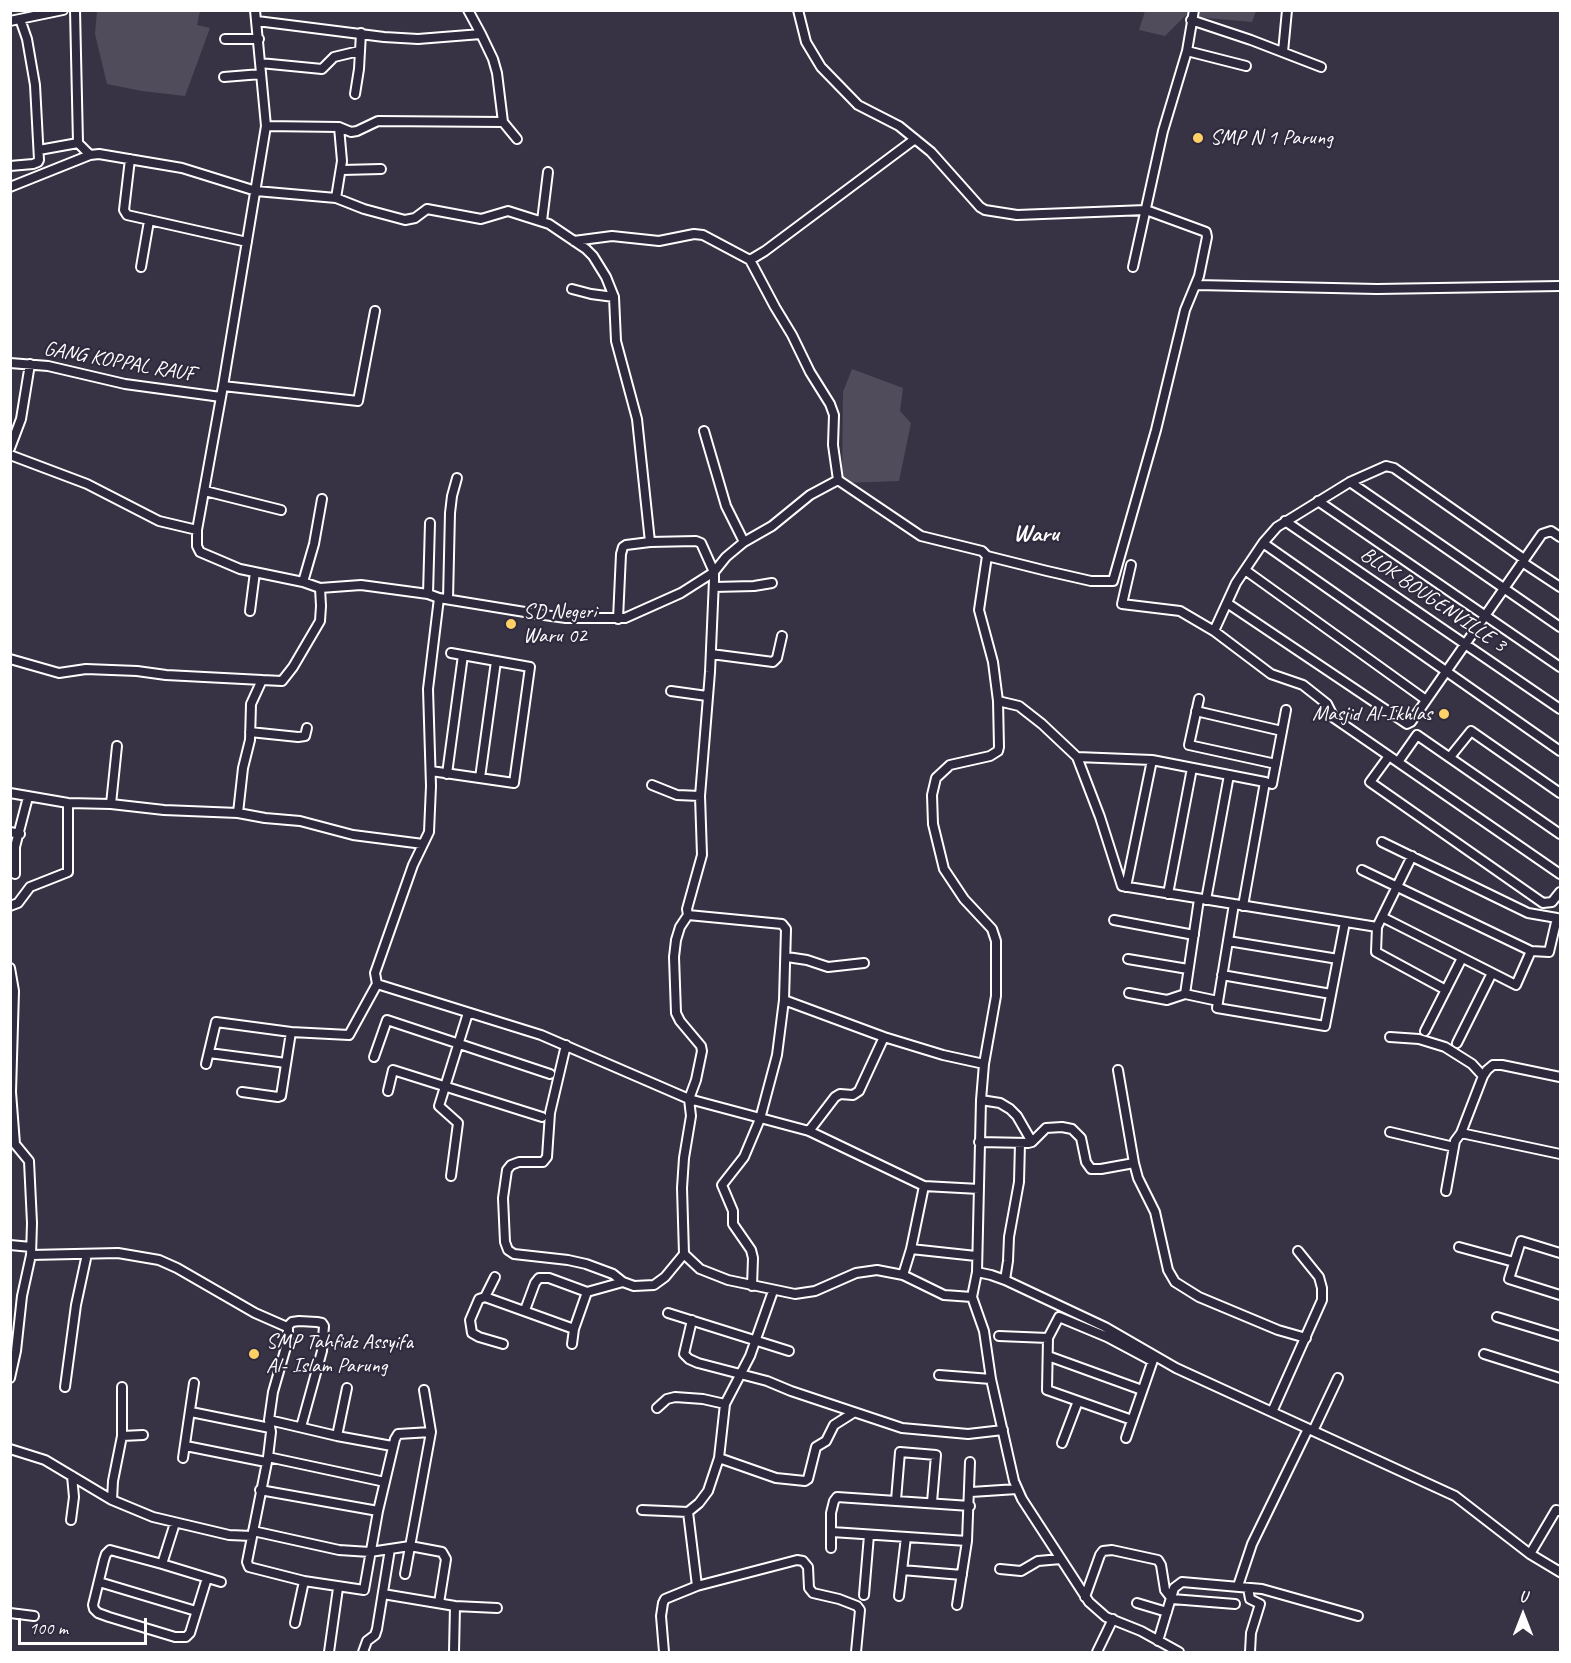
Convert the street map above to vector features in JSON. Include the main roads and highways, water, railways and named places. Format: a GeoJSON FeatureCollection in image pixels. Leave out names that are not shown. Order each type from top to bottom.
{"type":"FeatureCollection","features":[{"type":"Feature","properties":{"kind":"place","name":"SMP N 1 Parung"},"geometry":{"type":"Point","coordinates":[1198,138]}},
{"type":"Feature","properties":{"kind":"place","name":"SD Negeri Waru 02"},"geometry":{"type":"Point","coordinates":[511,624]}},
{"type":"Feature","properties":{"kind":"place","name":"Masjid Al-Ikhlas"},"geometry":{"type":"Point","coordinates":[1444,714]}},
{"type":"Feature","properties":{"kind":"place","name":"SMP Tahfidz Assyifa Al- Islam Parung"},"geometry":{"type":"Point","coordinates":[254,1354]}},
{"type":"Feature","properties":{"kind":"district","name":"Waru"},"geometry":{"type":"Point","coordinates":[1036,535]}}]}
